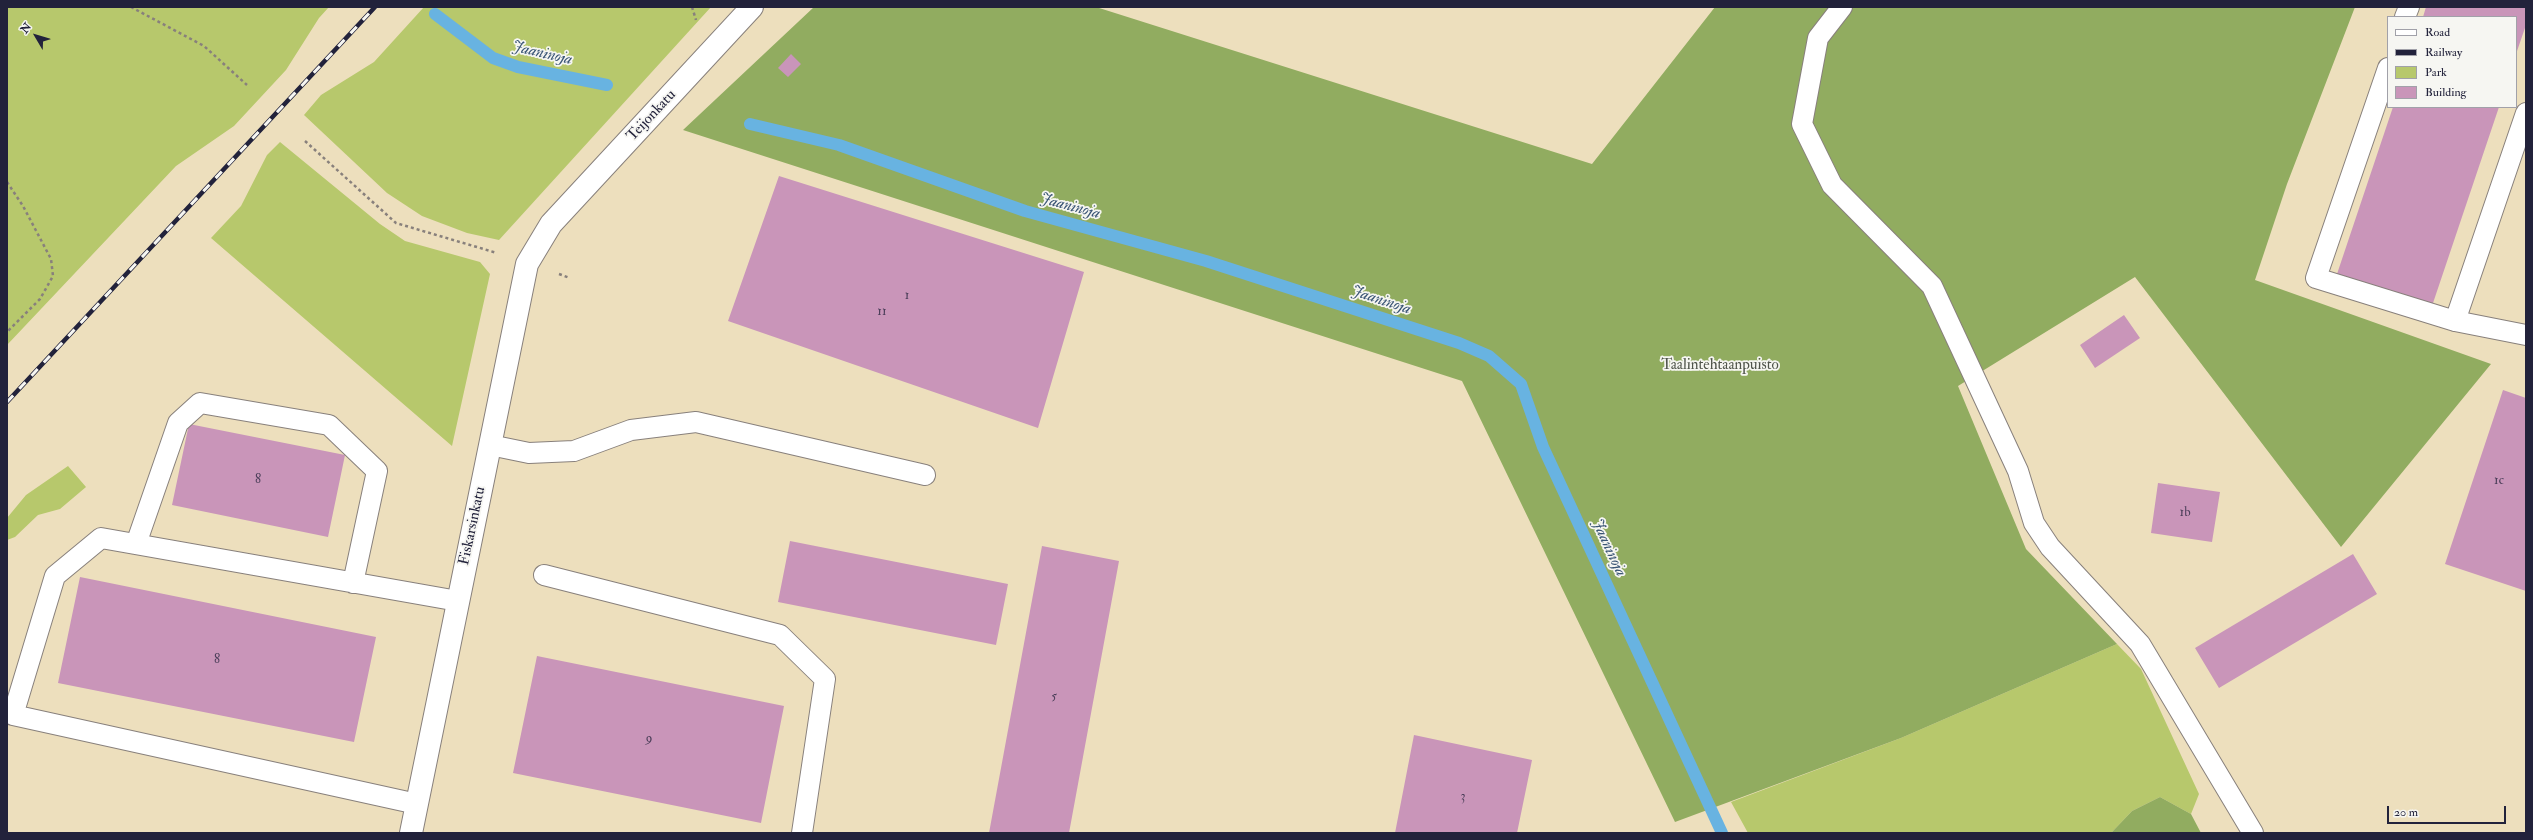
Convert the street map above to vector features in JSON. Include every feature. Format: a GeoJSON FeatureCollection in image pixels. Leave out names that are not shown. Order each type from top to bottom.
{"type":"FeatureCollection","features":[{"type":"Feature","properties":{"kind":"street","name":"Teijonkatu"},"geometry":{"type":"LineString","coordinates":[[551,224],[752,7]]}},
{"type":"Feature","properties":{"kind":"street","name":"Fiskarsinkatu"},"geometry":{"type":"LineString","coordinates":[[411,833],[527,264],[551,224]]}},
{"type":"Feature","properties":{"kind":"lane"},"geometry":{"type":"LineString","coordinates":[[1842,7],[1818,38],[1802,124],[1828,178],[1832,185],[1932,286],[2018,471],[2034,523],[2050,547],[2140,644],[2253,833]]}},
{"type":"Feature","properties":{"kind":"lane"},"geometry":{"type":"LineString","coordinates":[[2387,71],[2316,278],[2455,322],[2526,335]]}},
{"type":"Feature","properties":{"kind":"lane"},"geometry":{"type":"LineString","coordinates":[[2455,322],[2526,113]]}},
{"type":"Feature","properties":{"kind":"lane"},"geometry":{"type":"LineString","coordinates":[[136,544],[178,423],[200,403],[329,425],[377,470],[353,583]]}},
{"type":"Feature","properties":{"kind":"lane"},"geometry":{"type":"LineString","coordinates":[[490,445],[529,453],[574,451],[631,430],[696,422],[925,475]]}},
{"type":"Feature","properties":{"kind":"lane"},"geometry":{"type":"LineString","coordinates":[[417,804],[13,715],[55,576],[101,538],[458,601]]}},
{"type":"Feature","properties":{"kind":"lane"},"geometry":{"type":"LineString","coordinates":[[544,575],[780,635],[825,679],[802,833]]}},
{"type":"Feature","properties":{"kind":"path"},"geometry":{"type":"LineString","coordinates":[[131,7],[204,46],[247,85]]}},
{"type":"Feature","properties":{"kind":"path"},"geometry":{"type":"LineString","coordinates":[[305,141],[396,222],[570,278]]}},
{"type":"Feature","properties":{"kind":"path"},"geometry":{"type":"LineString","coordinates":[[7,182],[23,206],[51,259],[53,276],[40,299],[7,332]]}},
{"type":"Feature","properties":{"kind":"green space"},"geometry":{"type":"Polygon","coordinates":[[[7,7],[329,7],[319,18],[286,70],[234,126],[176,166],[7,345],[7,7]]]}},
{"type":"Feature","properties":{"kind":"green space"},"geometry":{"type":"Polygon","coordinates":[[[424,7],[711,7],[499,240],[467,233],[422,216],[387,193],[304,115],[321,95],[374,62],[424,7]]]}},
{"type":"Feature","properties":{"kind":"green space","name":"Taalintehtaanpuisto"},"geometry":{"type":"Polygon","coordinates":[[[814,7],[1096,7],[1592,164],[1715,7],[2355,7],[2287,184],[2255,280],[2491,364],[2341,547],[2135,277],[1958,386],[2026,549],[2117,644],[1901,738],[1675,822],[1462,381],[683,130],[814,7]]]}},
{"type":"Feature","properties":{"kind":"green space"},"geometry":{"type":"Polygon","coordinates":[[[280,142],[380,224],[405,241],[480,262],[490,274],[452,446],[211,238],[241,206],[267,155],[280,142]]]}},
{"type":"Feature","properties":{"kind":"green space"},"geometry":{"type":"Polygon","coordinates":[[[68,466],[86,487],[60,509],[38,515],[15,537],[7,540],[7,518],[26,495],[68,466]]]}},
{"type":"Feature","properties":{"kind":"green space"},"geometry":{"type":"Polygon","coordinates":[[[2117,644],[2141,669],[2199,794],[2191,814],[2160,797],[2132,811],[2111,833],[1748,833],[1731,802],[1901,738],[2117,644]]]}},
{"type":"Feature","properties":{"kind":"green space"},"geometry":{"type":"Polygon","coordinates":[[[2160,797],[2191,814],[2201,833],[2111,833],[2132,811],[2160,797]]]}},
{"type":"Feature","properties":{"kind":"building"},"geometry":{"type":"Polygon","coordinates":[[[2426,7],[2526,7],[2526,25],[2517,51],[2517,16],[2423,16],[2426,7]]]}},
{"type":"Feature","properties":{"kind":"building"},"geometry":{"type":"Polygon","coordinates":[[[791,54],[801,64],[788,77],[778,68],[791,54]]]}},
{"type":"Feature","properties":{"kind":"building"},"geometry":{"type":"Polygon","coordinates":[[[2393,108],[2499,108],[2432,306],[2337,274],[2393,108]]]}},
{"type":"Feature","properties":{"kind":"building"},"geometry":{"type":"Polygon","coordinates":[[[779,176],[1084,272],[1038,428],[728,321],[779,176]]]}},
{"type":"Feature","properties":{"kind":"building"},"geometry":{"type":"Polygon","coordinates":[[[2124,315],[2140,338],[2095,368],[2080,345],[2124,315]]]}},
{"type":"Feature","properties":{"kind":"building"},"geometry":{"type":"Polygon","coordinates":[[[2503,390],[2526,398],[2526,591],[2445,564],[2503,390]]]}},
{"type":"Feature","properties":{"kind":"building"},"geometry":{"type":"Polygon","coordinates":[[[189,424],[345,455],[328,537],[172,505],[189,424]]]}},
{"type":"Feature","properties":{"kind":"building"},"geometry":{"type":"Polygon","coordinates":[[[2158,483],[2220,492],[2212,542],[2151,533],[2158,483]]]}},
{"type":"Feature","properties":{"kind":"building"},"geometry":{"type":"Polygon","coordinates":[[[790,541],[1008,584],[996,645],[778,602],[790,541]]]}},
{"type":"Feature","properties":{"kind":"building"},"geometry":{"type":"Polygon","coordinates":[[[1042,546],[1119,561],[1069,833],[989,833],[1042,546]]]}},
{"type":"Feature","properties":{"kind":"building"},"geometry":{"type":"Polygon","coordinates":[[[2353,554],[2377,594],[2219,688],[2195,648],[2353,554]]]}},
{"type":"Feature","properties":{"kind":"building"},"geometry":{"type":"Polygon","coordinates":[[[80,577],[376,637],[354,742],[58,683],[80,577]]]}},
{"type":"Feature","properties":{"kind":"building"},"geometry":{"type":"Polygon","coordinates":[[[537,656],[784,706],[761,823],[513,773],[537,656]]]}},
{"type":"Feature","properties":{"kind":"building"},"geometry":{"type":"Polygon","coordinates":[[[1414,735],[1532,760],[1517,833],[1395,833],[1414,735]]]}},
{"type":"Feature","properties":{"kind":"waterway","name":"Jaaninoja"},"geometry":{"type":"LineString","coordinates":[[435,14],[493,58],[518,67],[607,85]]}},
{"type":"Feature","properties":{"kind":"waterway","name":"Jaaninoja"},"geometry":{"type":"LineString","coordinates":[[750,124],[839,145],[1025,211],[1206,261],[1459,343],[1489,356],[1521,384],[1543,447],[1722,833]]}},
{"type":"Feature","properties":{"kind":"railway"},"geometry":{"type":"LineString","coordinates":[[7,402],[375,7]]}}]}
